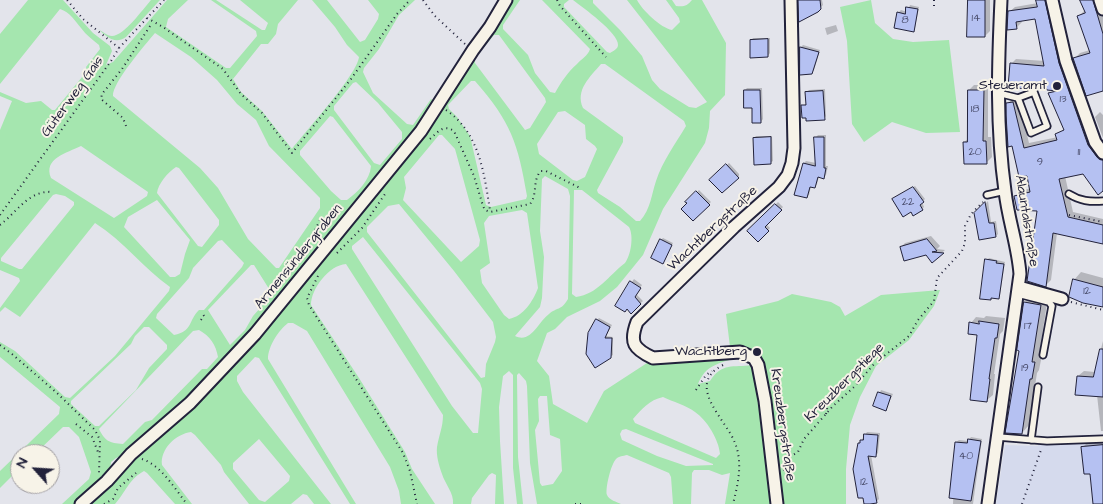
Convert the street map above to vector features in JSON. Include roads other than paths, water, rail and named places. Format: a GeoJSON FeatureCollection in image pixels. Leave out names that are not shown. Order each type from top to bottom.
{"type":"FeatureCollection","features":[{"type":"Feature","properties":{"kind":"street","name":"Armensündergraben"},"geometry":{"type":"LineString","coordinates":[[81,504],[125,463],[132,454],[190,403],[255,334],[416,138],[506,0]]}},
{"type":"Feature","properties":{"kind":"street","name":"Wachtbergstraße"},"geometry":{"type":"LineString","coordinates":[[754,358],[740,352],[653,358],[641,352],[634,344],[632,334],[637,322],[779,187],[788,176],[794,148],[791,0]]}},
{"type":"Feature","properties":{"kind":"street","name":"Alauntalstraße"},"geometry":{"type":"LineString","coordinates":[[988,504],[1018,291],[1019,262],[1005,191],[1001,158],[998,93],[1001,0]]}},
{"type":"Feature","properties":{"kind":"street"},"geometry":{"type":"LineString","coordinates":[[1052,0],[1066,61],[1095,142],[1103,153]]}},
{"type":"Feature","properties":{"kind":"street"},"geometry":{"type":"LineString","coordinates":[[1100,0],[1103,9]]}},
{"type":"Feature","properties":{"kind":"street"},"geometry":{"type":"LineString","coordinates":[[1018,291],[1062,300]]}},
{"type":"Feature","properties":{"kind":"street","name":"Kreuzbergstraße"},"geometry":{"type":"LineString","coordinates":[[754,358],[758,365],[765,401],[777,504]]}},
{"type":"Feature","properties":{"kind":"lane"},"geometry":{"type":"LineString","coordinates":[[998,93],[1018,98],[1034,92],[1048,126],[1031,133],[1018,98]]}},
{"type":"Feature","properties":{"kind":"lane"},"geometry":{"type":"LineString","coordinates":[[987,196],[1005,191]]}},
{"type":"Feature","properties":{"kind":"lane"},"geometry":{"type":"LineString","coordinates":[[1069,194],[1087,202],[1103,201]]}},
{"type":"Feature","properties":{"kind":"lane"},"geometry":{"type":"LineString","coordinates":[[1018,291],[1049,302],[1052,306],[1043,355]]}},
{"type":"Feature","properties":{"kind":"lane"},"geometry":{"type":"LineString","coordinates":[[1031,440],[1038,387]]}},
{"type":"Feature","properties":{"kind":"lane"},"geometry":{"type":"LineString","coordinates":[[998,437],[1043,441],[1103,439]]}},
{"type":"Feature","properties":{"kind":"place","name":"Steueramt"},"geometry":{"type":"Point","coordinates":[1057,86]}},
{"type":"Feature","properties":{"kind":"place","name":"Wachtberg"},"geometry":{"type":"Point","coordinates":[757,352]}}]}
